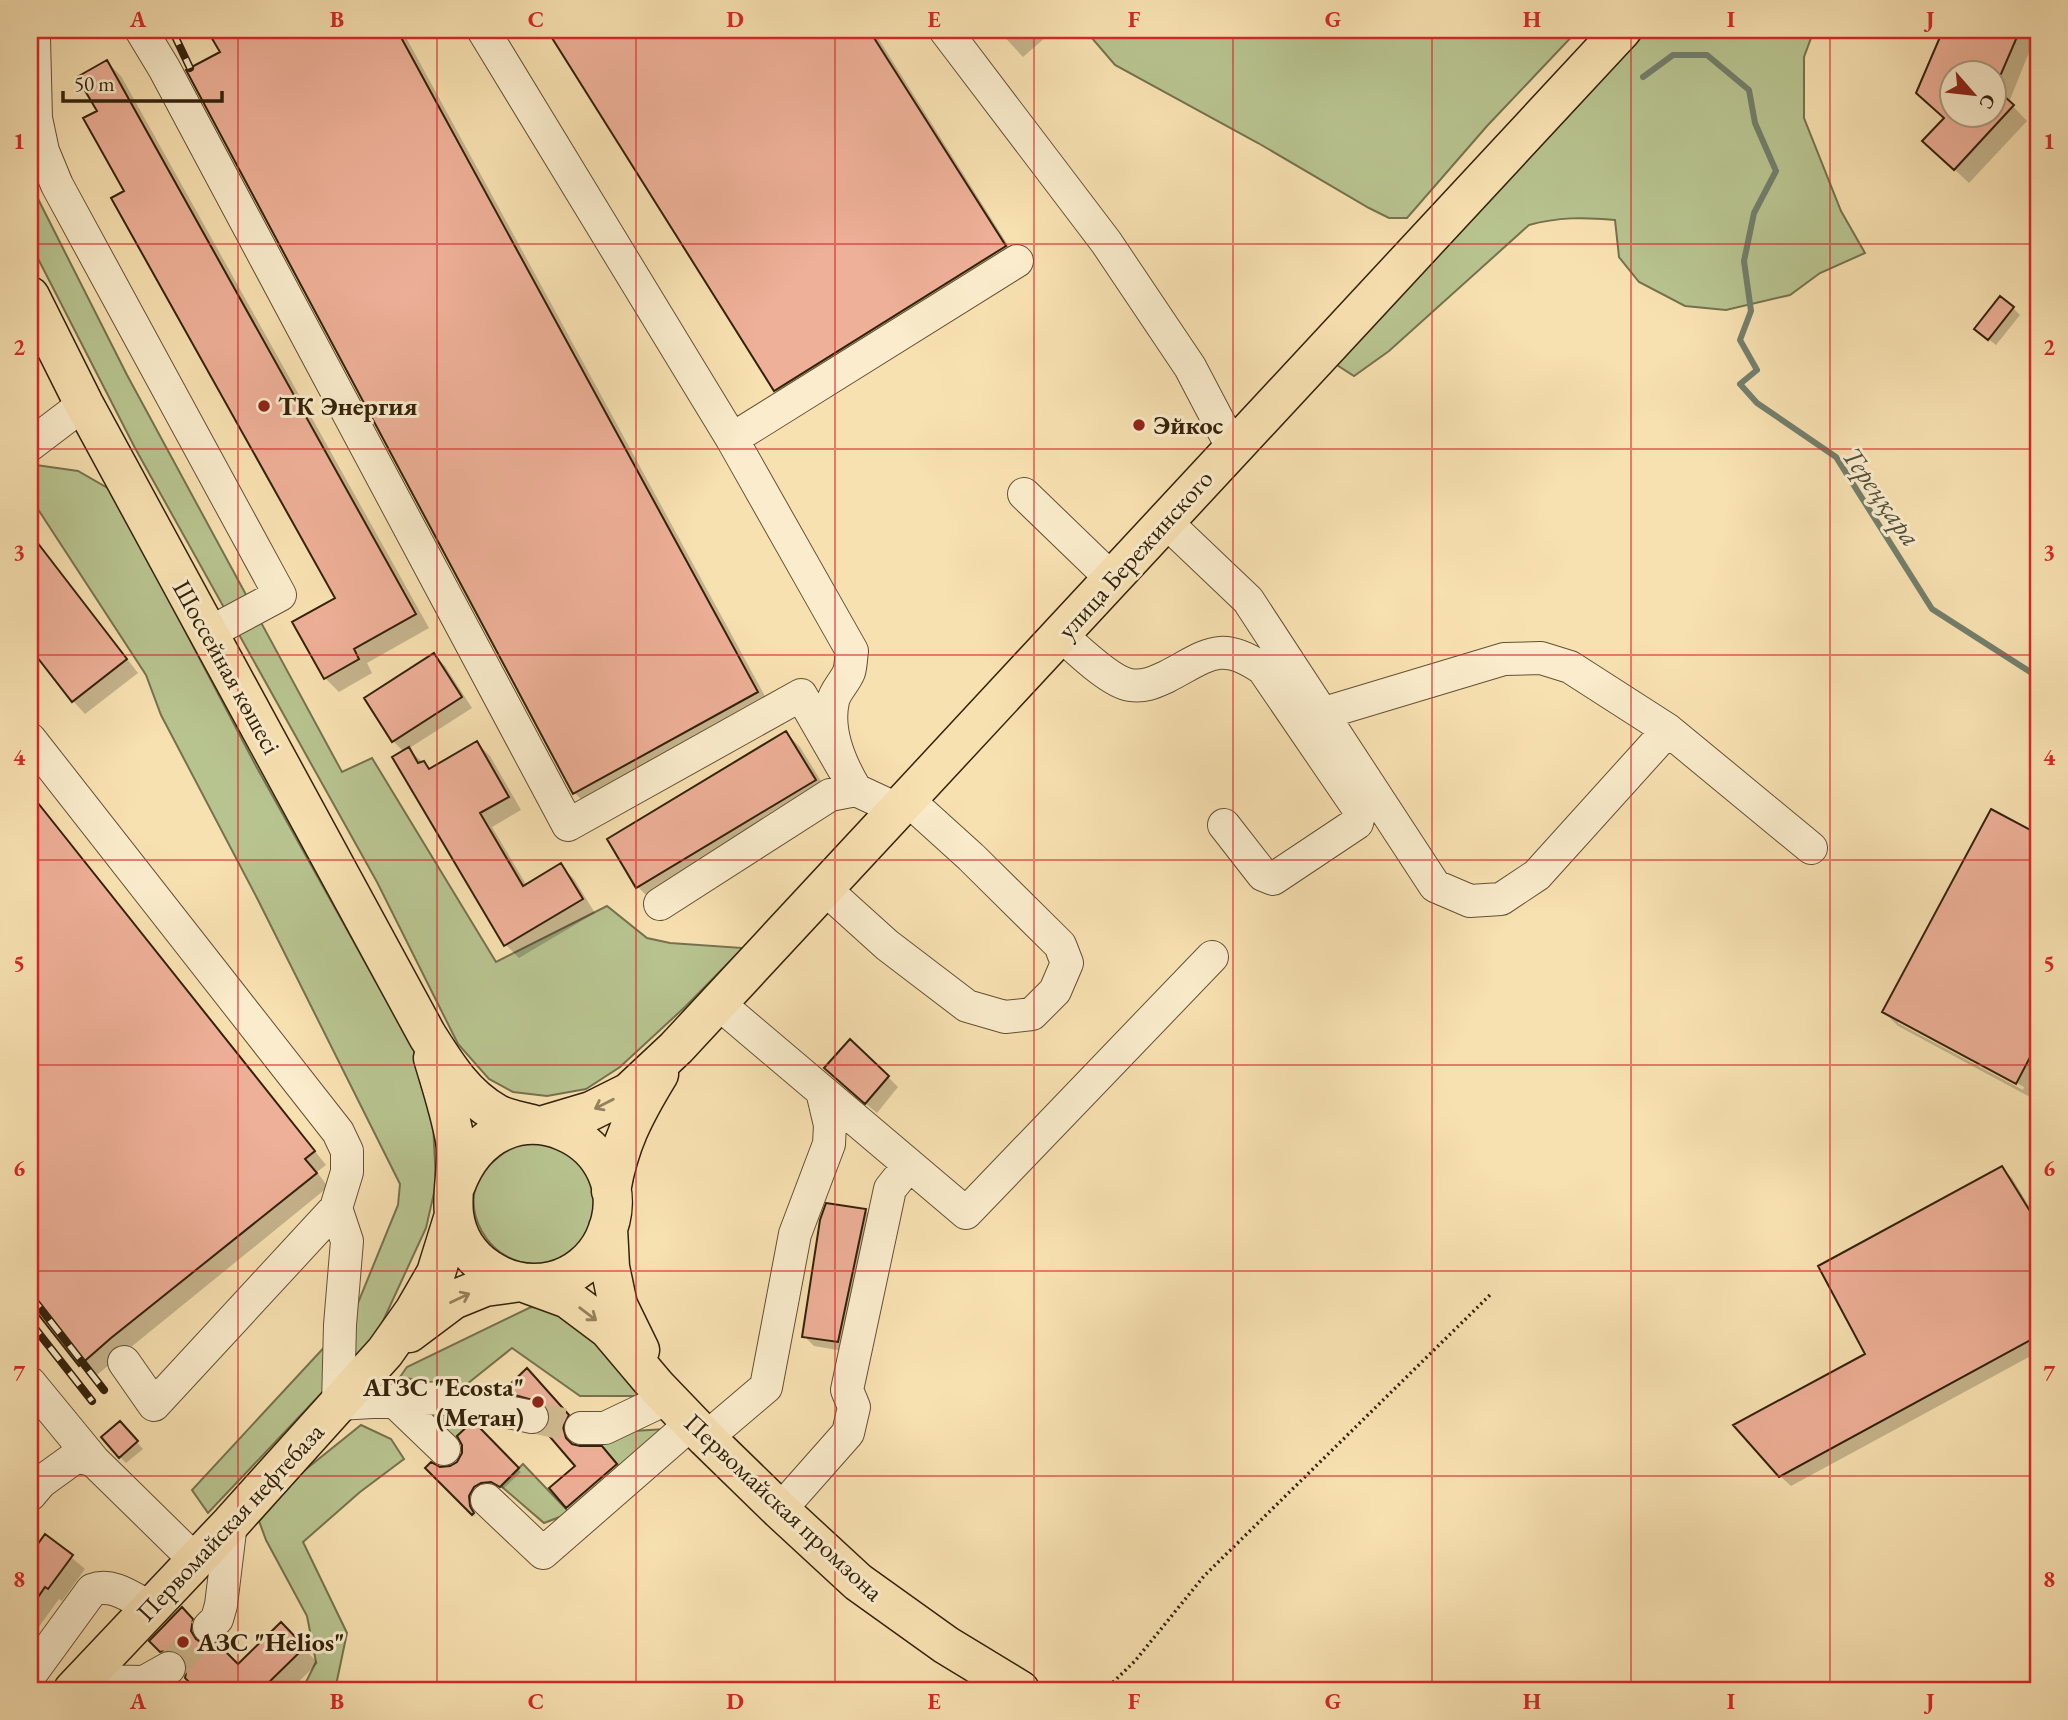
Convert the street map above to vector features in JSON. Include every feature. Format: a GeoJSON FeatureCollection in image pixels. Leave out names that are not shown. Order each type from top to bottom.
{"type":"FeatureCollection","features":[{"type":"Feature","properties":{"kind":"main road","name":"улица Бережинского"},"geometry":{"type":"LineString","coordinates":[[677,1048],[1232,447],[1622,30]]}},
{"type":"Feature","properties":{"kind":"main road","name":"Шоссейная көшесі"},"geometry":{"type":"LineString","coordinates":[[30,296],[84,404],[427,1035]]}},
{"type":"Feature","properties":{"kind":"main road"},"geometry":{"type":"LineString","coordinates":[[427,1035],[451,1074],[470,1094],[497,1114],[572,1135],[598,1158],[607,1174],[610,1267],[618,1305],[681,1411]]}},
{"type":"Feature","properties":{"kind":"main road"},"geometry":{"type":"LineString","coordinates":[[427,1035],[455,1142],[455,1200],[459,1233],[467,1248],[493,1273],[568,1299],[608,1329],[681,1411]]}},
{"type":"Feature","properties":{"kind":"main road"},"geometry":{"type":"LineString","coordinates":[[385,1352],[414,1311],[436,1273],[462,1169],[472,1154],[499,1132],[591,1111],[629,1092],[677,1048]]}},
{"type":"Feature","properties":{"kind":"main road"},"geometry":{"type":"LineString","coordinates":[[385,1352],[453,1300],[485,1287],[557,1280],[583,1265],[594,1255],[610,1209],[617,1159],[628,1128],[677,1048]]}},
{"type":"Feature","properties":{"kind":"main road","name":"Первомайская нефтебаза"},"geometry":{"type":"LineString","coordinates":[[78,1686],[232,1523],[385,1352]]}},
{"type":"Feature","properties":{"kind":"main road","name":"Первомайская промзона"},"geometry":{"type":"LineString","coordinates":[[681,1411],[779,1510],[859,1582],[946,1644],[1020,1690]]}},
{"type":"Feature","properties":{"kind":"lane"},"geometry":{"type":"LineString","coordinates":[[141,30],[164,68],[568,825],[801,695],[849,779],[903,805],[964,850],[1060,945],[1067,963],[1055,991],[1032,1014],[1005,1017],[967,1006],[887,944],[825,889]]}},
{"type":"Feature","properties":{"kind":"lane"},"geometry":{"type":"LineString","coordinates":[[483,30],[733,439],[852,651],[849,671],[833,700],[837,752],[849,779]]}},
{"type":"Feature","properties":{"kind":"lane"},"geometry":{"type":"LineString","coordinates":[[945,30],[1106,242],[1190,367],[1232,447]]}},
{"type":"Feature","properties":{"kind":"lane"},"geometry":{"type":"LineString","coordinates":[[34,38],[36,118],[43,151],[57,185],[281,595],[208,633]]}},
{"type":"Feature","properties":{"kind":"lane"},"geometry":{"type":"LineString","coordinates":[[733,439],[1017,261]]}},
{"type":"Feature","properties":{"kind":"lane"},"geometry":{"type":"LineString","coordinates":[[30,445],[84,404]]}},
{"type":"Feature","properties":{"kind":"lane"},"geometry":{"type":"LineString","coordinates":[[1024,494],[1112,579]]}},
{"type":"Feature","properties":{"kind":"lane"},"geometry":{"type":"LineString","coordinates":[[1164,521],[1248,600],[1435,886],[1471,901],[1501,900],[1537,875],[1668,730]]}},
{"type":"Feature","properties":{"kind":"lane"},"geometry":{"type":"LineString","coordinates":[[1061,635],[1127,685],[1146,686],[1218,651],[1245,656],[1263,669],[1360,811],[1357,823],[1273,879],[1263,875],[1224,825]]}},
{"type":"Feature","properties":{"kind":"lane"},"geometry":{"type":"LineString","coordinates":[[1321,714],[1504,659],[1541,658],[1570,667],[1668,730],[1811,848]]}},
{"type":"Feature","properties":{"kind":"lane"},"geometry":{"type":"LineString","coordinates":[[30,739],[338,1132],[346,1151],[347,1172],[337,1208],[154,1405],[124,1362]]}},
{"type":"Feature","properties":{"kind":"lane"},"geometry":{"type":"LineString","coordinates":[[660,904],[830,795],[849,779]]}},
{"type":"Feature","properties":{"kind":"lane"},"geometry":{"type":"LineString","coordinates":[[718,1003],[966,1213],[1212,957]]}},
{"type":"Feature","properties":{"kind":"lane"},"geometry":{"type":"LineString","coordinates":[[581,1428],[605,1428],[681,1411],[766,1387],[795,1234],[829,1144],[830,1125],[822,1091]]}},
{"type":"Feature","properties":{"kind":"lane"},"geometry":{"type":"LineString","coordinates":[[779,1510],[848,1433],[854,1407],[847,1391],[890,1189],[909,1164]]}},
{"type":"Feature","properties":{"kind":"lane"},"geometry":{"type":"LineString","coordinates":[[337,1208],[347,1241],[340,1325],[338,1405],[441,1398],[532,1417]]}},
{"type":"Feature","properties":{"kind":"lane"},"geometry":{"type":"LineString","coordinates":[[30,1383],[94,1461],[196,1561]]}},
{"type":"Feature","properties":{"kind":"lane"},"geometry":{"type":"LineString","coordinates":[[394,1401],[444,1450]]}},
{"type":"Feature","properties":{"kind":"lane"},"geometry":{"type":"LineString","coordinates":[[487,1500],[543,1553],[681,1411]]}},
{"type":"Feature","properties":{"kind":"lane"},"geometry":{"type":"LineString","coordinates":[[30,1495],[41,1482],[77,1456],[94,1461]]}},
{"type":"Feature","properties":{"kind":"lane"},"geometry":{"type":"LineString","coordinates":[[209,1627],[217,1619],[221,1605],[232,1523]]}},
{"type":"Feature","properties":{"kind":"lane"},"geometry":{"type":"LineString","coordinates":[[30,1675],[92,1590],[102,1586],[115,1588],[151,1608]]}},
{"type":"Feature","properties":{"kind":"lane"},"geometry":{"type":"LineString","coordinates":[[78,1686],[144,1682],[169,1668]]}},
{"type":"Feature","properties":{"kind":"path"},"geometry":{"type":"LineString","coordinates":[[1105,1690],[1135,1661],[1204,1576],[1490,1295]]}},
{"type":"Feature","properties":{"kind":"green space"},"geometry":{"type":"Polygon","coordinates":[[[1085,30],[1578,30],[1487,126],[1407,218],[1389,218],[1115,65],[1085,30]]]}},
{"type":"Feature","properties":{"kind":"green space"},"geometry":{"type":"Polygon","coordinates":[[[1648,30],[1814,30],[1804,57],[1804,118],[1841,211],[1865,253],[1820,273],[1790,295],[1726,310],[1685,306],[1639,282],[1619,257],[1615,220],[1571,218],[1540,222],[1529,225],[1389,351],[1354,376],[1337,365],[1648,30]]]}},
{"type":"Feature","properties":{"kind":"green space"},"geometry":{"type":"Polygon","coordinates":[[[30,183],[127,375],[342,772],[372,758],[496,962],[607,906],[647,938],[670,943],[743,948],[620,1067],[586,1089],[547,1096],[513,1092],[489,1079],[458,1044],[377,882],[135,448],[30,243],[30,183]]]}},
{"type":"Feature","properties":{"kind":"green space"},"geometry":{"type":"Polygon","coordinates":[[[36,465],[78,471],[111,490],[256,766],[415,1052],[433,1122],[436,1184],[426,1228],[383,1321],[368,1344],[208,1513],[192,1490],[330,1341],[349,1325],[398,1205],[400,1184],[258,900],[161,715],[146,675],[30,497],[30,468],[36,465]]]}},
{"type":"Feature","properties":{"kind":"green space"},"geometry":{"type":"Polygon","coordinates":[[[525,1143],[554,1143],[587,1168],[598,1210],[584,1240],[575,1251],[554,1261],[529,1264],[509,1258],[493,1247],[482,1231],[475,1213],[474,1194],[481,1176],[511,1147],[525,1143]]]}},
{"type":"Feature","properties":{"kind":"green space"},"geometry":{"type":"Polygon","coordinates":[[[531,1307],[566,1310],[639,1384],[636,1396],[580,1396],[512,1348],[462,1388],[400,1377],[407,1367],[531,1307]]]}},
{"type":"Feature","properties":{"kind":"green space"},"geometry":{"type":"Polygon","coordinates":[[[452,1407],[469,1425],[454,1440],[429,1413],[452,1407]]]}},
{"type":"Feature","properties":{"kind":"green space"},"geometry":{"type":"Polygon","coordinates":[[[361,1425],[391,1439],[404,1459],[360,1492],[303,1542],[347,1633],[335,1690],[302,1690],[316,1662],[307,1616],[266,1540],[259,1521],[300,1474],[361,1425]]]}},
{"type":"Feature","properties":{"kind":"green space"},"geometry":{"type":"Polygon","coordinates":[[[668,1429],[621,1469],[600,1444],[632,1431],[668,1429]]]}},
{"type":"Feature","properties":{"kind":"green space"},"geometry":{"type":"Polygon","coordinates":[[[523,1464],[570,1513],[544,1523],[501,1486],[523,1464]]]}},
{"type":"Feature","properties":{"kind":"building"},"geometry":{"type":"Polygon","coordinates":[[[207,30],[397,30],[758,692],[573,794],[186,70],[220,52],[207,30]]]}},
{"type":"Feature","properties":{"kind":"building"},"geometry":{"type":"Polygon","coordinates":[[[547,30],[869,30],[1006,246],[774,391],[547,30]]]}},
{"type":"Feature","properties":{"kind":"building"},"geometry":{"type":"Polygon","coordinates":[[[1943,30],[2020,30],[2007,60],[1938,60],[1938,113],[1916,93],[1943,30]]]}},
{"type":"Feature","properties":{"kind":"building","name":"ТК Энергия"},"geometry":{"type":"Polygon","coordinates":[[[107,60],[416,614],[354,649],[359,659],[324,679],[292,622],[335,598],[111,198],[124,191],[83,118],[97,111],[77,77],[107,60]]]}},
{"type":"Feature","properties":{"kind":"building"},"geometry":{"type":"Polygon","coordinates":[[[2008,100],[2014,105],[2008,112],[2008,100]]]}},
{"type":"Feature","properties":{"kind":"building"},"geometry":{"type":"Polygon","coordinates":[[[1938,124],[1938,130],[1991,130],[1954,170],[1922,141],[1938,124]]]}},
{"type":"Feature","properties":{"kind":"building"},"geometry":{"type":"Polygon","coordinates":[[[2000,296],[2014,307],[1988,340],[1974,329],[2000,296]]]}},
{"type":"Feature","properties":{"kind":"building"},"geometry":{"type":"Polygon","coordinates":[[[30,533],[127,659],[72,702],[30,648],[30,533]]]}},
{"type":"Feature","properties":{"kind":"building"},"geometry":{"type":"Polygon","coordinates":[[[434,653],[462,697],[392,742],[364,698],[434,653]]]}},
{"type":"Feature","properties":{"kind":"building"},"geometry":{"type":"Polygon","coordinates":[[[786,731],[816,780],[636,888],[607,839],[786,731]]]}},
{"type":"Feature","properties":{"kind":"building"},"geometry":{"type":"Polygon","coordinates":[[[477,741],[509,797],[480,813],[523,886],[561,863],[583,899],[504,946],[392,757],[409,747],[418,763],[424,761],[429,769],[477,741]]]}},
{"type":"Feature","properties":{"kind":"building"},"geometry":{"type":"Polygon","coordinates":[[[30,793],[315,1151],[305,1159],[317,1173],[79,1366],[30,1304],[30,793]]]}},
{"type":"Feature","properties":{"kind":"building"},"geometry":{"type":"Polygon","coordinates":[[[1991,809],[2038,834],[2038,1042],[2016,1084],[1882,1012],[1991,809]]]}},
{"type":"Feature","properties":{"kind":"building"},"geometry":{"type":"Polygon","coordinates":[[[850,1039],[889,1076],[865,1104],[824,1068],[850,1039]]]}},
{"type":"Feature","properties":{"kind":"building"},"geometry":{"type":"Polygon","coordinates":[[[2002,1166],[2038,1224],[2038,1336],[1779,1477],[1733,1425],[1865,1354],[1818,1266],[2002,1166]]]}},
{"type":"Feature","properties":{"kind":"building"},"geometry":{"type":"Polygon","coordinates":[[[826,1203],[866,1209],[838,1342],[802,1337],[820,1220],[826,1203]]]}},
{"type":"Feature","properties":{"kind":"building"},"geometry":{"type":"Polygon","coordinates":[[[527,1368],[569,1415],[563,1427],[566,1438],[572,1444],[580,1446],[602,1446],[617,1464],[566,1508],[549,1488],[575,1466],[544,1430],[550,1421],[549,1411],[544,1403],[511,1394],[506,1388],[527,1368]]]}},
{"type":"Feature","properties":{"kind":"building"},"geometry":{"type":"Polygon","coordinates":[[[120,1421],[138,1441],[119,1458],[101,1437],[120,1421]]]}},
{"type":"Feature","properties":{"kind":"building"},"geometry":{"type":"Polygon","coordinates":[[[471,1423],[476,1424],[519,1468],[500,1487],[491,1482],[474,1487],[469,1496],[474,1513],[472,1515],[425,1468],[431,1462],[440,1467],[457,1462],[462,1453],[462,1445],[457,1436],[471,1423]]]}},
{"type":"Feature","properties":{"kind":"building"},"geometry":{"type":"Polygon","coordinates":[[[45,1534],[73,1555],[30,1609],[30,1555],[45,1534]]]}},
{"type":"Feature","properties":{"kind":"building","name":"АЗС \"Helios\""},"geometry":{"type":"Polygon","coordinates":[[[182,1607],[193,1619],[191,1631],[196,1639],[205,1645],[217,1643],[238,1664],[281,1622],[305,1647],[261,1690],[197,1690],[185,1678],[185,1658],[170,1650],[160,1652],[149,1641],[182,1607]]]}},
{"type":"Feature","properties":{"kind":"waterway","name":"Тереңқара"},"geometry":{"type":"LineString","coordinates":[[1643,77],[1673,55],[1707,55],[1749,90],[1755,123],[1776,171],[1754,213],[1744,261],[1751,311],[1740,340],[1757,370],[1740,384],[1757,403],[1836,457],[1932,609],[2038,677]]}},
{"type":"Feature","properties":{"kind":"tunnel"},"geometry":{"type":"LineString","coordinates":[[532,1417],[581,1428]]}},
{"type":"Feature","properties":{"kind":"tunnel"},"geometry":{"type":"LineString","coordinates":[[169,1668],[209,1627]]}},
{"type":"Feature","properties":{"kind":"railway"},"geometry":{"type":"LineString","coordinates":[[172,30],[190,68]]}},
{"type":"Feature","properties":{"kind":"railway"},"geometry":{"type":"LineString","coordinates":[[30,1295],[104,1390]]}},
{"type":"Feature","properties":{"kind":"railway"},"geometry":{"type":"LineString","coordinates":[[30,1322],[92,1401]]}},
{"type":"Feature","properties":{"kind":"place","name":"ТК Энергия"},"geometry":{"type":"Point","coordinates":[264,406]}},
{"type":"Feature","properties":{"kind":"place","name":"Эйкос"},"geometry":{"type":"Point","coordinates":[1139,425]}},
{"type":"Feature","properties":{"kind":"place","name":"АГЗС \"Ecosta\" (Метан)"},"geometry":{"type":"Point","coordinates":[538,1402]}},
{"type":"Feature","properties":{"kind":"place","name":"АЗС \"Helios\""},"geometry":{"type":"Point","coordinates":[183,1642]}}]}
